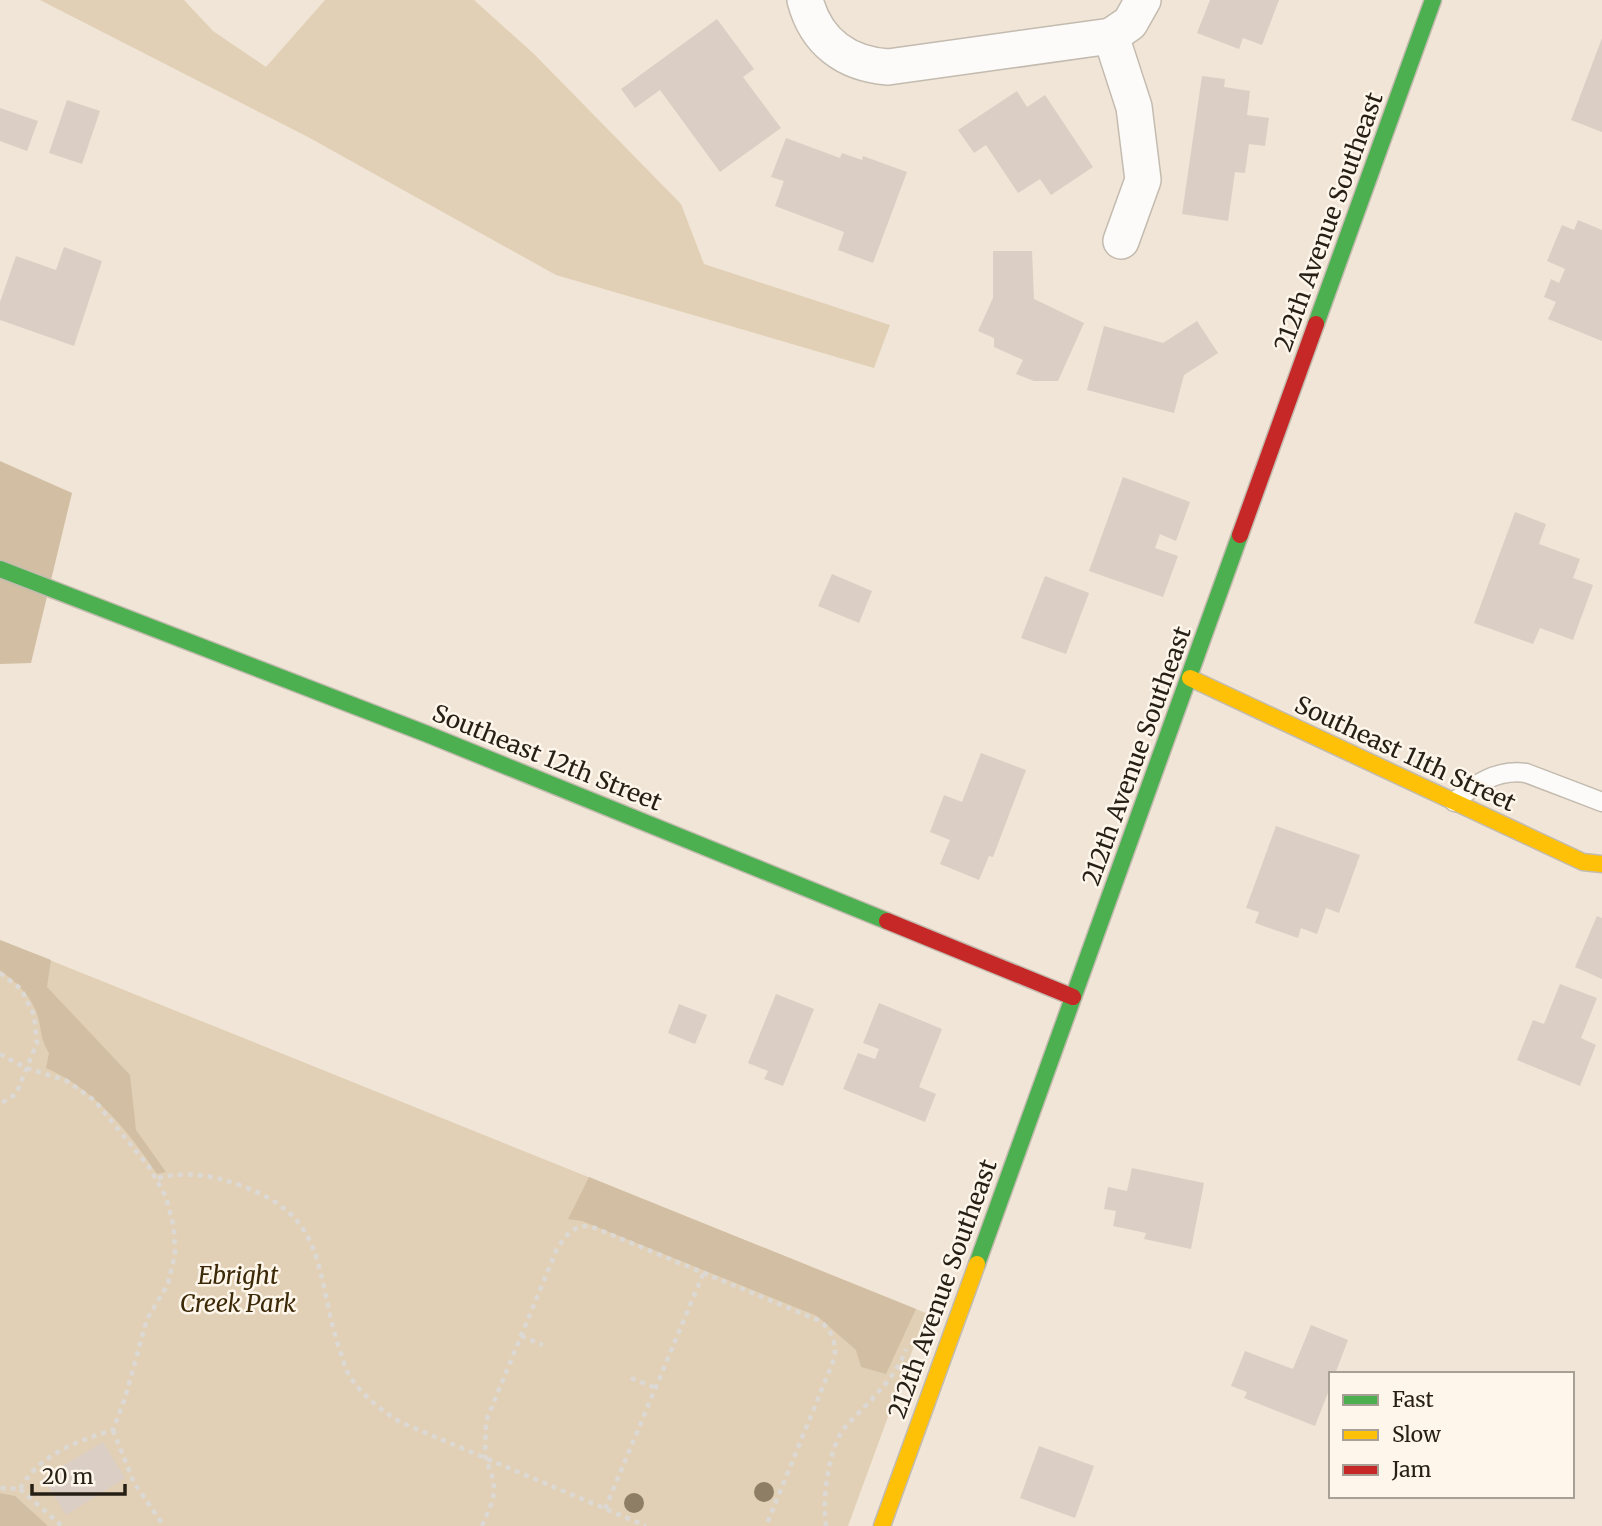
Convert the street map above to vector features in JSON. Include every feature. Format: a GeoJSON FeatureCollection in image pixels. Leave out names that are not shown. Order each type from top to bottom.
{"type":"FeatureCollection","features":[{"type":"Feature","properties":{"kind":"street"},"geometry":{"type":"LineString","coordinates":[[805,0],[810,18],[825,42],[843,55],[866,65],[888,67],[1111,36],[1130,23],[1143,0]]}},
{"type":"Feature","properties":{"kind":"street","name":"212th Avenue Southeast"},"geometry":{"type":"LineString","coordinates":[[882,1526],[1433,0]]}},
{"type":"Feature","properties":{"kind":"street"},"geometry":{"type":"LineString","coordinates":[[1111,36],[1134,107],[1143,180],[1121,242]]}},
{"type":"Feature","properties":{"kind":"street","name":"Southeast 12th Street"},"geometry":{"type":"LineString","coordinates":[[0,569],[427,734],[1073,997]]}},
{"type":"Feature","properties":{"kind":"street","name":"Southeast 11th Street"},"geometry":{"type":"LineString","coordinates":[[1190,678],[1583,862],[1602,864]]}},
{"type":"Feature","properties":{"kind":"lane"},"geometry":{"type":"LineString","coordinates":[[1454,802],[1480,781],[1514,771],[1526,772],[1602,802]]}},
{"type":"Feature","properties":{"kind":"path"},"geometry":{"type":"LineString","coordinates":[[0,973],[21,989],[34,1015],[37,1043],[16,1094],[0,1104]]}},
{"type":"Feature","properties":{"kind":"path"},"geometry":{"type":"LineString","coordinates":[[0,1054],[26,1068],[66,1081],[95,1101],[158,1178],[174,1228],[175,1254],[169,1284],[147,1319],[125,1398],[113,1430],[134,1483],[163,1526]]}},
{"type":"Feature","properties":{"kind":"path"},"geometry":{"type":"LineString","coordinates":[[158,1178],[194,1173],[216,1177],[255,1190],[288,1210],[306,1230],[324,1280],[330,1320],[347,1373],[368,1401],[400,1422],[646,1526]]}},
{"type":"Feature","properties":{"kind":"path"},"geometry":{"type":"LineString","coordinates":[[482,1526],[492,1500],[494,1482],[485,1456],[486,1420],[556,1251],[567,1233],[578,1226],[590,1226],[820,1321],[830,1330],[835,1343],[835,1357],[766,1526]]}},
{"type":"Feature","properties":{"kind":"path"},"geometry":{"type":"LineString","coordinates":[[605,1509],[703,1274]]}},
{"type":"Feature","properties":{"kind":"path"},"geometry":{"type":"LineString","coordinates":[[521,1336],[543,1345]]}},
{"type":"Feature","properties":{"kind":"path"},"geometry":{"type":"LineString","coordinates":[[826,1526],[823,1499],[841,1434],[886,1384],[903,1357],[911,1337]]}},
{"type":"Feature","properties":{"kind":"path"},"geometry":{"type":"LineString","coordinates":[[631,1378],[656,1388]]}},
{"type":"Feature","properties":{"kind":"path"},"geometry":{"type":"LineString","coordinates":[[20,1489],[30,1470],[65,1447],[113,1430]]}},
{"type":"Feature","properties":{"kind":"path"},"geometry":{"type":"LineString","coordinates":[[0,1488],[20,1489],[62,1526]]}},
{"type":"Feature","properties":{"kind":"green space"},"geometry":{"type":"Polygon","coordinates":[[[40,0],[184,0],[213,31],[266,67],[325,0],[474,0],[534,54],[681,204],[704,264],[890,325],[874,368],[556,275],[308,137],[40,0]]]}},
{"type":"Feature","properties":{"kind":"green space","name":"Ebright Creek Park"},"geometry":{"type":"Polygon","coordinates":[[[0,940],[926,1313],[848,1526],[0,1526],[0,940]]]}},
{"type":"Feature","properties":{"kind":"shaded area"},"geometry":{"type":"Polygon","coordinates":[[[0,461],[72,493],[31,663],[0,664],[0,461]]]}},
{"type":"Feature","properties":{"kind":"shaded area"},"geometry":{"type":"Polygon","coordinates":[[[0,940],[51,960],[47,987],[130,1075],[136,1130],[166,1172],[157,1174],[122,1126],[95,1099],[46,1068],[49,1053],[35,1009],[23,990],[0,970],[0,940]]]}},
{"type":"Feature","properties":{"kind":"shaded area"},"geometry":{"type":"Polygon","coordinates":[[[589,1177],[916,1309],[886,1374],[861,1367],[856,1350],[817,1316],[582,1221],[568,1219],[589,1177]]]}},
{"type":"Feature","properties":{"kind":"shaded area"},"geometry":{"type":"Polygon","coordinates":[[[0,1493],[15,1496],[48,1526],[0,1526],[0,1493]]]}},
{"type":"Feature","properties":{"kind":"building"},"geometry":{"type":"Polygon","coordinates":[[[1210,0],[1279,0],[1262,45],[1243,38],[1239,49],[1197,33],[1210,0]]]}},
{"type":"Feature","properties":{"kind":"building"},"geometry":{"type":"Polygon","coordinates":[[[717,19],[754,69],[743,77],[781,128],[720,172],[660,90],[635,108],[621,89],[717,19]]]}},
{"type":"Feature","properties":{"kind":"building"},"geometry":{"type":"Polygon","coordinates":[[[1602,38],[1602,132],[1571,120],[1602,38]]]}},
{"type":"Feature","properties":{"kind":"building"},"geometry":{"type":"Polygon","coordinates":[[[1202,76],[1225,79],[1224,87],[1250,91],[1247,115],[1269,118],[1265,146],[1249,144],[1245,173],[1235,172],[1228,221],[1182,214],[1202,76]]]}},
{"type":"Feature","properties":{"kind":"building"},"geometry":{"type":"Polygon","coordinates":[[[1017,91],[1027,107],[1045,95],[1093,167],[1051,195],[1040,179],[1018,193],[986,145],[974,153],[958,130],[1017,91]]]}},
{"type":"Feature","properties":{"kind":"building"},"geometry":{"type":"Polygon","coordinates":[[[67,100],[100,111],[82,164],[49,153],[67,100]]]}},
{"type":"Feature","properties":{"kind":"building"},"geometry":{"type":"Polygon","coordinates":[[[0,108],[38,121],[27,151],[0,141],[0,108]]]}},
{"type":"Feature","properties":{"kind":"building"},"geometry":{"type":"Polygon","coordinates":[[[786,138],[840,158],[842,153],[862,160],[863,156],[907,172],[873,263],[838,250],[844,232],[775,206],[784,181],[771,177],[786,138]]]}},
{"type":"Feature","properties":{"kind":"building"},"geometry":{"type":"Polygon","coordinates":[[[1578,220],[1602,230],[1602,341],[1548,319],[1556,302],[1544,297],[1551,279],[1559,283],[1565,269],[1547,261],[1562,225],[1574,230],[1578,220]]]}},
{"type":"Feature","properties":{"kind":"building"},"geometry":{"type":"Polygon","coordinates":[[[64,247],[102,261],[74,346],[0,320],[0,302],[16,256],[56,270],[64,247]]]}},
{"type":"Feature","properties":{"kind":"building"},"geometry":{"type":"Polygon","coordinates":[[[993,251],[1032,251],[1034,299],[1084,323],[1058,381],[1034,381],[1016,374],[1023,360],[994,347],[994,338],[978,331],[993,298],[993,251]]]}},
{"type":"Feature","properties":{"kind":"building"},"geometry":{"type":"Polygon","coordinates":[[[1197,321],[1218,353],[1184,375],[1174,413],[1087,390],[1104,326],[1163,343],[1197,321]]]}},
{"type":"Feature","properties":{"kind":"building"},"geometry":{"type":"Polygon","coordinates":[[[1123,477],[1190,502],[1176,541],[1160,534],[1155,548],[1178,556],[1163,597],[1089,571],[1123,477]]]}},
{"type":"Feature","properties":{"kind":"building"},"geometry":{"type":"Polygon","coordinates":[[[1515,512],[1546,524],[1539,544],[1580,559],[1573,578],[1593,585],[1573,640],[1540,628],[1533,644],[1474,623],[1515,512]]]}},
{"type":"Feature","properties":{"kind":"building"},"geometry":{"type":"Polygon","coordinates":[[[832,574],[872,591],[859,623],[818,606],[832,574]]]}},
{"type":"Feature","properties":{"kind":"building"},"geometry":{"type":"Polygon","coordinates":[[[1045,576],[1089,593],[1066,654],[1021,638],[1045,576]]]}},
{"type":"Feature","properties":{"kind":"building"},"geometry":{"type":"Polygon","coordinates":[[[981,753],[1026,770],[993,857],[989,856],[979,880],[940,864],[950,840],[930,832],[944,795],[962,802],[981,753]]]}},
{"type":"Feature","properties":{"kind":"building"},"geometry":{"type":"Polygon","coordinates":[[[1276,826],[1360,855],[1339,913],[1326,908],[1317,934],[1301,928],[1298,938],[1255,923],[1259,912],[1246,908],[1276,826]]]}},
{"type":"Feature","properties":{"kind":"building"},"geometry":{"type":"Polygon","coordinates":[[[1597,916],[1602,918],[1602,979],[1575,967],[1597,916]]]}},
{"type":"Feature","properties":{"kind":"building"},"geometry":{"type":"Polygon","coordinates":[[[1560,984],[1597,998],[1581,1038],[1596,1045],[1580,1086],[1517,1060],[1533,1020],[1544,1024],[1560,984]]]}},
{"type":"Feature","properties":{"kind":"building"},"geometry":{"type":"Polygon","coordinates":[[[776,994],[814,1009],[783,1086],[764,1079],[768,1071],[748,1063],[776,994]]]}},
{"type":"Feature","properties":{"kind":"building"},"geometry":{"type":"Polygon","coordinates":[[[879,1003],[942,1029],[919,1087],[936,1094],[925,1122],[843,1089],[858,1053],[875,1059],[879,1049],[863,1043],[879,1003]]]}},
{"type":"Feature","properties":{"kind":"building"},"geometry":{"type":"Polygon","coordinates":[[[679,1004],[707,1015],[695,1044],[668,1033],[679,1004]]]}},
{"type":"Feature","properties":{"kind":"building"},"geometry":{"type":"Polygon","coordinates":[[[1132,1168],[1204,1183],[1191,1249],[1144,1239],[1146,1233],[1113,1226],[1116,1211],[1104,1209],[1108,1187],[1127,1191],[1132,1168]]]}},
{"type":"Feature","properties":{"kind":"building"},"geometry":{"type":"Polygon","coordinates":[[[1311,1325],[1348,1340],[1336,1372],[1329,1372],[1329,1390],[1315,1426],[1244,1398],[1247,1392],[1231,1386],[1245,1351],[1293,1369],[1311,1325]]]}},
{"type":"Feature","properties":{"kind":"building"},"geometry":{"type":"Polygon","coordinates":[[[103,1442],[125,1478],[66,1515],[43,1478],[103,1442]]]}},
{"type":"Feature","properties":{"kind":"building"},"geometry":{"type":"Polygon","coordinates":[[[1039,1446],[1094,1466],[1075,1518],[1020,1498],[1039,1446]]]}},
{"type":"Feature","properties":{"kind":"traffic: fast"},"geometry":{"type":"LineString","coordinates":[[1316,324],[1433,0]]}},
{"type":"Feature","properties":{"kind":"traffic: fast"},"geometry":{"type":"LineString","coordinates":[[977,1264],[1240,535]]}},
{"type":"Feature","properties":{"kind":"traffic: fast"},"geometry":{"type":"LineString","coordinates":[[0,569],[427,734],[887,921]]}},
{"type":"Feature","properties":{"kind":"traffic: slow"},"geometry":{"type":"LineString","coordinates":[[1190,678],[1583,862],[1602,864]]}},
{"type":"Feature","properties":{"kind":"traffic: slow"},"geometry":{"type":"LineString","coordinates":[[882,1526],[977,1264]]}},
{"type":"Feature","properties":{"kind":"traffic: jam"},"geometry":{"type":"LineString","coordinates":[[1240,535],[1316,324]]}},
{"type":"Feature","properties":{"kind":"traffic: jam"},"geometry":{"type":"LineString","coordinates":[[887,921],[1073,997]]}}]}
